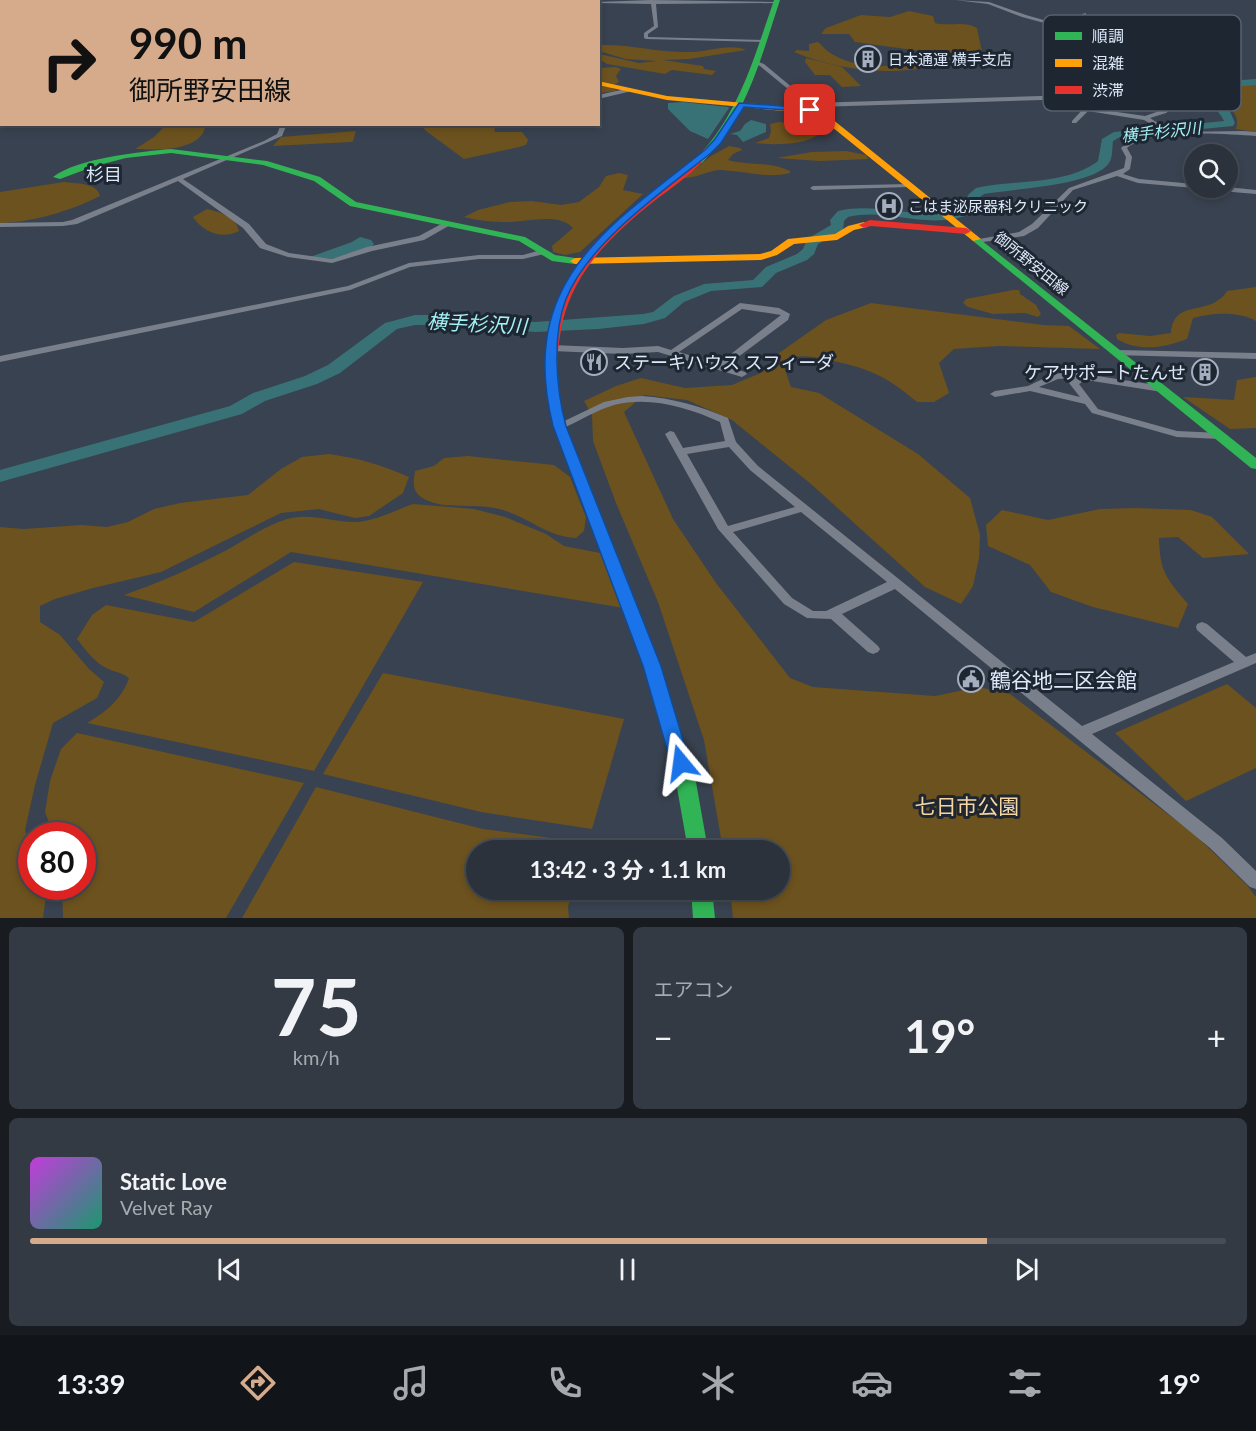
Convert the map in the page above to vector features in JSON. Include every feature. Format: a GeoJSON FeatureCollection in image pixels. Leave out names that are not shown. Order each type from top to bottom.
{"type":"FeatureCollection","features":[{"type":"Feature","properties":{"kind":"main road"},"geometry":{"type":"LineString","coordinates":[[696,840],[686,782],[652,666],[560,426],[550,371],[552,341],[561,298],[583,261],[632,212],[708,152],[742,105],[776,2]]}},
{"type":"Feature","properties":{"kind":"main road","name":"御所野安田線"},"geometry":{"type":"LineString","coordinates":[[600,83],[668,98],[742,105],[810,107],[823,115],[1256,465]]}},
{"type":"Feature","properties":{"kind":"main road"},"geometry":{"type":"LineString","coordinates":[[57,177],[92,164],[156,152],[185,152],[264,163],[317,179],[354,204],[522,239],[552,258],[566,261],[761,257],[774,253],[791,241],[837,237],[851,228],[882,223],[956,223]]}},
{"type":"Feature","properties":{"kind":"main road"},"geometry":{"type":"LineString","coordinates":[[703,900],[704,918]]}},
{"type":"Feature","properties":{"kind":"street"},"geometry":{"type":"LineString","coordinates":[[957,0],[989,3],[1043,21]]}},
{"type":"Feature","properties":{"kind":"street"},"geometry":{"type":"LineString","coordinates":[[653,1],[656,27],[646,33],[645,37],[649,39],[764,41]]}},
{"type":"Feature","properties":{"kind":"street"},"geometry":{"type":"LineString","coordinates":[[600,2],[776,2]]}},
{"type":"Feature","properties":{"kind":"street"},"geometry":{"type":"LineString","coordinates":[[756,63],[762,65],[810,107],[1043,98]]}},
{"type":"Feature","properties":{"kind":"street"},"geometry":{"type":"LineString","coordinates":[[600,97],[630,90]]}},
{"type":"Feature","properties":{"kind":"street"},"geometry":{"type":"LineString","coordinates":[[1074,122],[1085,111]]}},
{"type":"Feature","properties":{"kind":"street"},"geometry":{"type":"LineString","coordinates":[[1100,111],[1146,118],[1169,133]]}},
{"type":"Feature","properties":{"kind":"street"},"geometry":{"type":"LineString","coordinates":[[1146,118],[1153,113],[1167,111]]}},
{"type":"Feature","properties":{"kind":"street"},"geometry":{"type":"LineString","coordinates":[[0,225],[69,223],[280,135],[283,126]]}},
{"type":"Feature","properties":{"kind":"street"},"geometry":{"type":"LineString","coordinates":[[979,241],[1021,234],[1035,226],[1071,189],[1127,169],[1129,157],[1124,148],[1126,144],[1169,133],[1206,131],[1254,133]]}},
{"type":"Feature","properties":{"kind":"street"},"geometry":{"type":"LineString","coordinates":[[1117,174],[1138,181],[1184,185]]}},
{"type":"Feature","properties":{"kind":"street"},"geometry":{"type":"LineString","coordinates":[[178,178],[246,226],[262,246],[288,255],[332,261],[370,249],[421,238],[448,224]]}},
{"type":"Feature","properties":{"kind":"street"},"geometry":{"type":"LineString","coordinates":[[813,188],[909,185]]}},
{"type":"Feature","properties":{"kind":"street"},"geometry":{"type":"LineString","coordinates":[[1238,190],[1256,192]]}},
{"type":"Feature","properties":{"kind":"street"},"geometry":{"type":"LineString","coordinates":[[0,359],[350,288],[409,266],[479,257],[524,257],[541,252]]}},
{"type":"Feature","properties":{"kind":"street"},"geometry":{"type":"LineString","coordinates":[[672,353],[740,306],[786,314],[785,318],[718,366]]}},
{"type":"Feature","properties":{"kind":"street"},"geometry":{"type":"LineString","coordinates":[[552,341],[623,351],[658,350],[742,374]]}},
{"type":"Feature","properties":{"kind":"street"},"geometry":{"type":"LineString","coordinates":[[1118,353],[1256,356]]}},
{"type":"Feature","properties":{"kind":"street"},"geometry":{"type":"LineString","coordinates":[[995,394],[1030,388],[1056,376],[1072,375],[1162,389]]}},
{"type":"Feature","properties":{"kind":"street"},"geometry":{"type":"LineString","coordinates":[[1083,378],[1074,383],[1095,411],[1177,434],[1220,436]]}},
{"type":"Feature","properties":{"kind":"street"},"geometry":{"type":"LineString","coordinates":[[1030,388],[1087,402]]}},
{"type":"Feature","properties":{"kind":"street"},"geometry":{"type":"LineString","coordinates":[[560,426],[588,411],[628,399],[684,405],[706,411],[724,420],[731,443],[754,468],[894,584],[1216,843],[1256,882]]}},
{"type":"Feature","properties":{"kind":"street"},"geometry":{"type":"LineString","coordinates":[[670,434],[726,530],[788,601],[811,615],[833,613],[894,584]]}},
{"type":"Feature","properties":{"kind":"street"},"geometry":{"type":"LineString","coordinates":[[680,452],[731,443]]}},
{"type":"Feature","properties":{"kind":"street"},"geometry":{"type":"LineString","coordinates":[[726,530],[803,508]]}},
{"type":"Feature","properties":{"kind":"street"},"geometry":{"type":"LineString","coordinates":[[833,613],[873,649]]}},
{"type":"Feature","properties":{"kind":"street"},"geometry":{"type":"LineString","coordinates":[[1202,627],[1250,661]]}},
{"type":"Feature","properties":{"kind":"street"},"geometry":{"type":"LineString","coordinates":[[1079,733],[1250,661]]}},
{"type":"Feature","properties":{"kind":"green space"},"geometry":{"type":"Polygon","coordinates":[[[909,11],[933,16],[935,23],[967,24],[977,28],[982,52],[912,70],[877,71],[843,67],[794,52],[809,51],[809,44],[818,42],[830,53],[854,63],[880,66],[906,63],[928,52],[855,42],[849,34],[821,34],[826,28],[861,15],[890,17],[909,11]]]}},
{"type":"Feature","properties":{"kind":"green space"},"geometry":{"type":"Polygon","coordinates":[[[600,45],[679,52],[733,47],[746,50],[689,59],[663,60],[703,66],[704,69],[716,71],[712,75],[672,70],[665,74],[607,64],[600,60],[600,54],[639,63],[657,61],[626,59],[600,51],[600,45]]]}},
{"type":"Feature","properties":{"kind":"green space"},"geometry":{"type":"Polygon","coordinates":[[[806,58],[842,67],[861,86],[842,87],[830,75],[815,75],[805,62],[806,58]]]}},
{"type":"Feature","properties":{"kind":"green space"},"geometry":{"type":"Polygon","coordinates":[[[600,68],[621,69],[616,76],[619,82],[611,87],[617,91],[600,93],[600,68]]]}},
{"type":"Feature","properties":{"kind":"green space"},"geometry":{"type":"Polygon","coordinates":[[[1241,85],[1256,85],[1256,132],[1236,129],[1236,116],[1233,111],[1241,111],[1241,85]]]}},
{"type":"Feature","properties":{"kind":"green space"},"geometry":{"type":"Polygon","coordinates":[[[779,122],[816,126],[822,131],[800,142],[755,143],[769,138],[770,124],[779,122]]]}},
{"type":"Feature","properties":{"kind":"green space"},"geometry":{"type":"Polygon","coordinates":[[[165,126],[203,126],[205,129],[200,137],[184,146],[135,149],[154,137],[165,126]]]}},
{"type":"Feature","properties":{"kind":"green space"},"geometry":{"type":"Polygon","coordinates":[[[422,126],[494,126],[495,132],[522,132],[528,140],[526,145],[464,159],[422,126]]]}},
{"type":"Feature","properties":{"kind":"green space"},"geometry":{"type":"Polygon","coordinates":[[[356,131],[351,142],[273,146],[281,137],[356,131]]]}},
{"type":"Feature","properties":{"kind":"green space"},"geometry":{"type":"Polygon","coordinates":[[[729,146],[742,150],[733,154],[728,160],[775,166],[790,171],[790,173],[764,175],[721,170],[684,178],[711,156],[729,146]]]}},
{"type":"Feature","properties":{"kind":"green space"},"geometry":{"type":"Polygon","coordinates":[[[846,151],[866,155],[868,159],[820,161],[776,158],[812,152],[846,151]]]}},
{"type":"Feature","properties":{"kind":"green space"},"geometry":{"type":"Polygon","coordinates":[[[619,173],[628,175],[623,190],[643,194],[580,252],[565,255],[553,252],[552,246],[573,228],[560,220],[497,222],[464,217],[478,210],[510,202],[532,201],[561,205],[579,202],[599,187],[606,176],[619,173]]]}},
{"type":"Feature","properties":{"kind":"green space"},"geometry":{"type":"Polygon","coordinates":[[[64,182],[90,186],[98,191],[100,196],[52,215],[0,223],[0,192],[64,182]]]}},
{"type":"Feature","properties":{"kind":"green space"},"geometry":{"type":"Polygon","coordinates":[[[207,209],[231,219],[239,231],[226,235],[213,233],[202,227],[193,217],[207,209]]]}},
{"type":"Feature","properties":{"kind":"green space"},"geometry":{"type":"Polygon","coordinates":[[[1256,287],[1256,321],[1225,314],[1193,318],[1187,339],[1169,345],[1142,347],[1117,339],[1116,335],[1119,333],[1150,336],[1171,333],[1174,322],[1186,311],[1212,304],[1227,291],[1256,287]]]}},
{"type":"Feature","properties":{"kind":"green space"},"geometry":{"type":"Polygon","coordinates":[[[1019,290],[1020,294],[1036,305],[1041,314],[1038,317],[1025,313],[993,314],[968,307],[963,303],[966,299],[1019,290]]]}},
{"type":"Feature","properties":{"kind":"green space","name":"七日市公園"},"geometry":{"type":"Polygon","coordinates":[[[871,303],[1043,325],[1069,326],[1100,349],[999,346],[954,349],[939,363],[949,393],[934,402],[917,402],[885,379],[854,366],[810,357],[793,357],[782,361],[791,387],[819,393],[918,454],[970,498],[980,535],[979,558],[973,586],[961,604],[925,587],[811,484],[732,420],[687,400],[644,395],[624,412],[673,519],[716,583],[790,678],[813,687],[935,696],[978,687],[1010,694],[1194,834],[1247,885],[1256,897],[1256,918],[733,918],[731,900],[790,900],[790,840],[721,840],[704,740],[658,602],[616,503],[593,441],[592,415],[584,401],[616,386],[641,378],[685,388],[732,385],[763,372],[779,353],[826,320],[871,303]]]}},
{"type":"Feature","properties":{"kind":"green space"},"geometry":{"type":"Polygon","coordinates":[[[1256,377],[1256,428],[1230,429],[1183,397],[1234,400],[1237,380],[1256,377]]]}},
{"type":"Feature","properties":{"kind":"green space"},"geometry":{"type":"Polygon","coordinates":[[[329,454],[370,463],[409,477],[403,493],[369,516],[355,518],[319,509],[281,513],[161,572],[93,588],[55,599],[40,606],[40,622],[60,635],[89,669],[104,682],[97,698],[53,723],[27,822],[18,822],[18,900],[45,900],[43,918],[0,918],[0,527],[24,529],[81,525],[107,527],[128,522],[154,509],[180,503],[248,495],[281,469],[302,457],[329,454]]]}},
{"type":"Feature","properties":{"kind":"green space"},"geometry":{"type":"Polygon","coordinates":[[[468,456],[554,465],[570,477],[586,517],[584,531],[576,538],[565,537],[503,510],[443,505],[433,503],[417,494],[414,484],[415,471],[434,466],[444,458],[468,456]]]}},
{"type":"Feature","properties":{"kind":"green space"},"geometry":{"type":"Polygon","coordinates":[[[413,504],[474,509],[505,517],[546,534],[564,546],[600,553],[624,608],[291,552],[194,612],[124,595],[188,569],[263,529],[287,519],[312,517],[359,522],[375,519],[413,504]]]}},
{"type":"Feature","properties":{"kind":"green space"},"geometry":{"type":"Polygon","coordinates":[[[1100,509],[1191,510],[1212,517],[1249,554],[1203,558],[1178,537],[1159,538],[1161,559],[1166,574],[1174,588],[1188,604],[1178,628],[1093,607],[1051,592],[1030,565],[988,546],[986,525],[1002,510],[1048,520],[1100,509]]]}},
{"type":"Feature","properties":{"kind":"green space"},"geometry":{"type":"Polygon","coordinates":[[[294,562],[423,582],[314,771],[87,723],[112,704],[126,686],[129,678],[102,665],[77,639],[92,615],[106,605],[194,622],[294,562]]]}},
{"type":"Feature","properties":{"kind":"green space"},"geometry":{"type":"Polygon","coordinates":[[[383,673],[624,719],[592,829],[481,812],[323,774],[383,673]]]}},
{"type":"Feature","properties":{"kind":"green space"},"geometry":{"type":"Polygon","coordinates":[[[1227,684],[1256,708],[1256,768],[1186,801],[1115,733],[1227,684]]]}},
{"type":"Feature","properties":{"kind":"green space"},"geometry":{"type":"Polygon","coordinates":[[[77,733],[304,783],[226,918],[63,918],[62,900],[96,900],[96,822],[49,822],[45,812],[50,781],[61,749],[77,733]]]}},
{"type":"Feature","properties":{"kind":"green space"},"geometry":{"type":"Polygon","coordinates":[[[316,787],[483,829],[567,840],[466,840],[466,900],[570,900],[569,918],[242,918],[316,787]]]}},
{"type":"Feature","properties":{"kind":"shaded area"},"geometry":{"type":"Polygon","coordinates":[[[683,102],[729,108],[708,139],[690,131],[668,109],[668,103],[683,102]]]}},
{"type":"Feature","properties":{"kind":"shaded area"},"geometry":{"type":"Polygon","coordinates":[[[751,120],[766,124],[766,132],[743,142],[737,135],[730,134],[740,131],[751,120]]]}},
{"type":"Feature","properties":{"kind":"shaded area"},"geometry":{"type":"Polygon","coordinates":[[[360,237],[371,240],[374,244],[370,248],[332,259],[310,257],[352,242],[360,237]]]}},
{"type":"Feature","properties":{"kind":"waterway","name":"横手杉沢川"},"geometry":{"type":"LineString","coordinates":[[1241,83],[1256,82]]}},
{"type":"Feature","properties":{"kind":"waterway","name":"横手杉沢川"},"geometry":{"type":"LineString","coordinates":[[957,215],[971,209],[974,195],[980,191],[1064,179],[1094,169],[1104,162],[1108,139],[1118,134],[1229,124],[1225,111]]}},
{"type":"Feature","properties":{"kind":"waterway","name":"横手杉沢川"},"geometry":{"type":"LineString","coordinates":[[0,476],[236,410],[259,397],[311,380],[334,369],[391,326],[415,320],[448,320],[535,327],[644,319],[659,315],[679,299],[709,287],[757,284],[771,270],[802,257],[809,251],[812,242],[838,227],[837,221],[843,214],[863,212],[948,217]]}},
{"type":"Feature","properties":{"kind":"traffic: fast"},"geometry":{"type":"LineString","coordinates":[[699,161],[715,144],[739,107],[756,65],[777,0]]}},
{"type":"Feature","properties":{"kind":"traffic: fast"},"geometry":{"type":"LineString","coordinates":[[57,177],[92,164],[126,156],[171,151],[264,163],[317,179],[353,204],[522,239],[552,258],[575,261]]}},
{"type":"Feature","properties":{"kind":"traffic: fast"},"geometry":{"type":"LineString","coordinates":[[976,239],[1256,465]]}},
{"type":"Feature","properties":{"kind":"traffic: fast"},"geometry":{"type":"LineString","coordinates":[[551,357],[553,393],[559,426],[652,666],[686,782],[696,840]]}},
{"type":"Feature","properties":{"kind":"traffic: fast"},"geometry":{"type":"LineString","coordinates":[[703,900],[704,918]]}},
{"type":"Feature","properties":{"kind":"traffic: slow"},"geometry":{"type":"LineString","coordinates":[[600,83],[667,98],[818,112],[976,239]]}},
{"type":"Feature","properties":{"kind":"traffic: slow"},"geometry":{"type":"LineString","coordinates":[[575,261],[761,257],[774,253],[791,241],[837,237],[851,228],[864,225]]}},
{"type":"Feature","properties":{"kind":"traffic: jam"},"geometry":{"type":"LineString","coordinates":[[551,357],[557,321],[568,290],[583,264],[601,242],[623,222],[699,161]]}},
{"type":"Feature","properties":{"kind":"traffic: jam"},"geometry":{"type":"LineString","coordinates":[[864,225],[870,223],[966,231]]}},
{"type":"Feature","properties":{"kind":"place","name":"日本通運 横手支店"},"geometry":{"type":"Point","coordinates":[868,59]}},
{"type":"Feature","properties":{"kind":"place","name":"こはま泌尿器科クリニック"},"geometry":{"type":"Point","coordinates":[889,206]}},
{"type":"Feature","properties":{"kind":"place","name":"ステーキハウス スフィーダ"},"geometry":{"type":"Point","coordinates":[594,362]}},
{"type":"Feature","properties":{"kind":"place","name":"ケアサポートたんせ"},"geometry":{"type":"Point","coordinates":[1205,372]}},
{"type":"Feature","properties":{"kind":"place","name":"鶴谷地二区会館"},"geometry":{"type":"Point","coordinates":[971,679]}},
{"type":"Feature","properties":{"kind":"district","name":"杉目"},"geometry":{"type":"Point","coordinates":[104,174]}},
{"type":"Feature","properties":{"kind":"route"},"geometry":{"type":"LineString","coordinates":[[681,763],[652,666],[560,426],[550,371],[556,314],[561,298],[583,261],[632,212],[708,152],[742,105],[810,110]]}}]}
